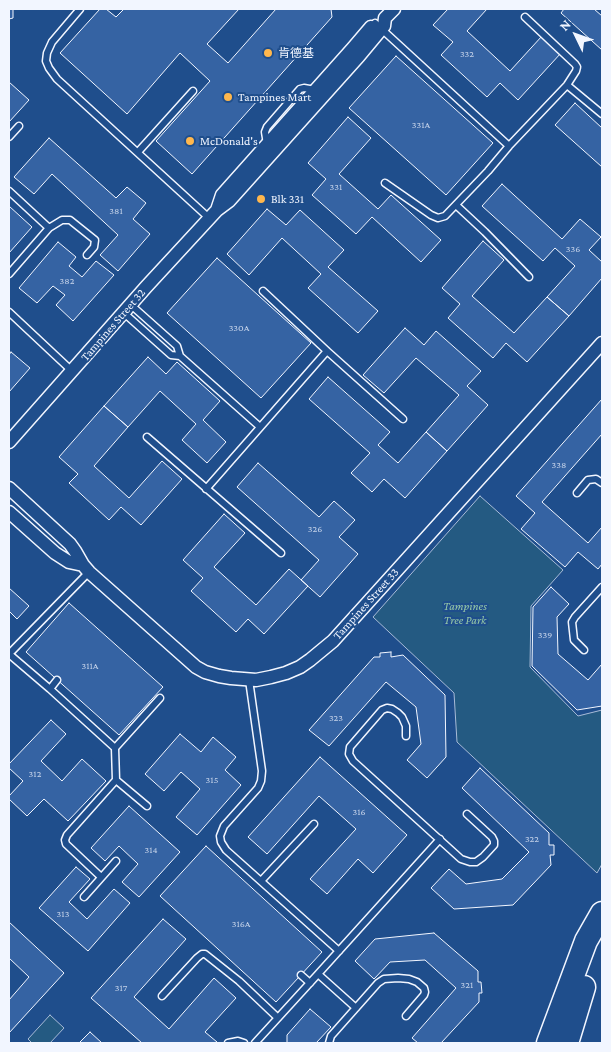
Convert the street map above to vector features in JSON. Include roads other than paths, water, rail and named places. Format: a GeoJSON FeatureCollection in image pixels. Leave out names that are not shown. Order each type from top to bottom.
{"type":"FeatureCollection","features":[{"type":"Feature","properties":{"kind":"highway"},"geometry":{"type":"LineString","coordinates":[[548,1043],[586,941],[602,913]]}},
{"type":"Feature","properties":{"kind":"highway"},"geometry":{"type":"LineString","coordinates":[[567,1043],[602,928]]}},
{"type":"Feature","properties":{"kind":"street","name":"Tampines Street 32"},"geometry":{"type":"LineString","coordinates":[[213,214],[222,195],[353,48],[384,20]]}},
{"type":"Feature","properties":{"kind":"street","name":"Tampines Street 32"},"geometry":{"type":"LineString","coordinates":[[9,442],[213,214],[229,201],[359,56],[384,20]]}},
{"type":"Feature","properties":{"kind":"street","name":"Tampines Street 33"},"geometry":{"type":"LineString","coordinates":[[9,488],[70,544],[86,568],[196,667],[219,676],[249,680],[271,677],[300,667],[333,641],[601,348]]}},
{"type":"Feature","properties":{"kind":"street","name":"Tampines Street 33"},"geometry":{"type":"LineString","coordinates":[[9,512],[55,553],[69,562],[86,568]]}},
{"type":"Feature","properties":{"kind":"lane"},"geometry":{"type":"LineString","coordinates":[[80,9],[52,42],[46,53],[46,61],[49,68],[57,79],[138,152],[213,214]]}},
{"type":"Feature","properties":{"kind":"lane"},"geometry":{"type":"LineString","coordinates":[[385,182],[431,215],[438,218],[445,216],[567,85],[576,71],[575,64],[525,17]]}},
{"type":"Feature","properties":{"kind":"lane"},"geometry":{"type":"LineString","coordinates":[[384,20],[509,146]]}},
{"type":"Feature","properties":{"kind":"lane"},"geometry":{"type":"LineString","coordinates":[[567,85],[602,114]]}},
{"type":"Feature","properties":{"kind":"lane"},"geometry":{"type":"LineString","coordinates":[[138,152],[193,91]]}},
{"type":"Feature","properties":{"kind":"lane"},"geometry":{"type":"LineString","coordinates":[[9,137],[19,126]]}},
{"type":"Feature","properties":{"kind":"lane"},"geometry":{"type":"LineString","coordinates":[[9,191],[49,228]]}},
{"type":"Feature","properties":{"kind":"lane"},"geometry":{"type":"LineString","coordinates":[[456,205],[530,276]]}},
{"type":"Feature","properties":{"kind":"lane"},"geometry":{"type":"LineString","coordinates":[[9,274],[49,228],[66,219],[70,220],[95,240],[94,247],[87,255]]}},
{"type":"Feature","properties":{"kind":"lane"},"geometry":{"type":"LineString","coordinates":[[263,291],[402,419]]}},
{"type":"Feature","properties":{"kind":"lane"},"geometry":{"type":"LineString","coordinates":[[128,309],[177,346],[180,356],[260,427]]}},
{"type":"Feature","properties":{"kind":"lane"},"geometry":{"type":"LineString","coordinates":[[128,309],[171,355],[180,356]]}},
{"type":"Feature","properties":{"kind":"lane"},"geometry":{"type":"LineString","coordinates":[[9,312],[72,370]]}},
{"type":"Feature","properties":{"kind":"lane"},"geometry":{"type":"LineString","coordinates":[[206,489],[327,351]]}},
{"type":"Feature","properties":{"kind":"lane"},"geometry":{"type":"LineString","coordinates":[[146,437],[281,553]]}},
{"type":"Feature","properties":{"kind":"lane"},"geometry":{"type":"LineString","coordinates":[[577,492],[588,480],[596,479],[602,483]]}},
{"type":"Feature","properties":{"kind":"lane"},"geometry":{"type":"LineString","coordinates":[[86,568],[9,654],[115,748]]}},
{"type":"Feature","properties":{"kind":"lane"},"geometry":{"type":"LineString","coordinates":[[584,650],[574,640],[572,622],[602,587]]}},
{"type":"Feature","properties":{"kind":"lane"},"geometry":{"type":"LineString","coordinates":[[50,689],[57,680]]}},
{"type":"Feature","properties":{"kind":"lane"},"geometry":{"type":"LineString","coordinates":[[249,680],[262,771],[261,781],[258,788],[224,826],[220,836],[221,842],[226,850],[339,951]]}},
{"type":"Feature","properties":{"kind":"lane"},"geometry":{"type":"LineString","coordinates":[[101,877],[66,844],[65,840],[67,835],[116,780],[115,748],[160,698]]}},
{"type":"Feature","properties":{"kind":"lane"},"geometry":{"type":"LineString","coordinates":[[406,736],[406,726],[402,717],[392,709],[387,708],[382,710],[350,747],[350,754],[353,761],[462,859],[476,862],[494,845],[494,841],[467,814]]}},
{"type":"Feature","properties":{"kind":"lane"},"geometry":{"type":"LineString","coordinates":[[116,780],[147,806]]}},
{"type":"Feature","properties":{"kind":"lane"},"geometry":{"type":"LineString","coordinates":[[261,881],[314,824]]}},
{"type":"Feature","properties":{"kind":"lane"},"geometry":{"type":"LineString","coordinates":[[255,1043],[440,839]]}},
{"type":"Feature","properties":{"kind":"lane"},"geometry":{"type":"LineString","coordinates":[[84,896],[116,861]]}},
{"type":"Feature","properties":{"kind":"lane"},"geometry":{"type":"LineString","coordinates":[[162,996],[197,958],[205,954],[239,981],[278,1018]]}},
{"type":"Feature","properties":{"kind":"lane"},"geometry":{"type":"LineString","coordinates":[[318,974],[356,1008]]}},
{"type":"Feature","properties":{"kind":"lane"},"geometry":{"type":"LineString","coordinates":[[301,975],[310,983]]}},
{"type":"Feature","properties":{"kind":"lane"},"geometry":{"type":"LineString","coordinates":[[329,1043],[332,1036],[380,981],[398,978],[409,979],[417,982],[424,988],[424,996],[406,1016]]}},
{"type":"Feature","properties":{"kind":"lane"},"geometry":{"type":"LineString","coordinates":[[228,1043],[238,1041],[244,1043]]}},
{"type":"Feature","properties":{"kind":"place","name":"肯德基"},"geometry":{"type":"Point","coordinates":[268,53]}},
{"type":"Feature","properties":{"kind":"place","name":"Tampines Mart"},"geometry":{"type":"Point","coordinates":[228,97]}},
{"type":"Feature","properties":{"kind":"place","name":"McDonald's"},"geometry":{"type":"Point","coordinates":[190,141]}},
{"type":"Feature","properties":{"kind":"place","name":"Blk 331"},"geometry":{"type":"Point","coordinates":[261,199]}},
{"type":"Feature","properties":{"kind":"park label","name":"Tampines Tree Park"},"geometry":{"type":"Point","coordinates":[465,613]}}]}
